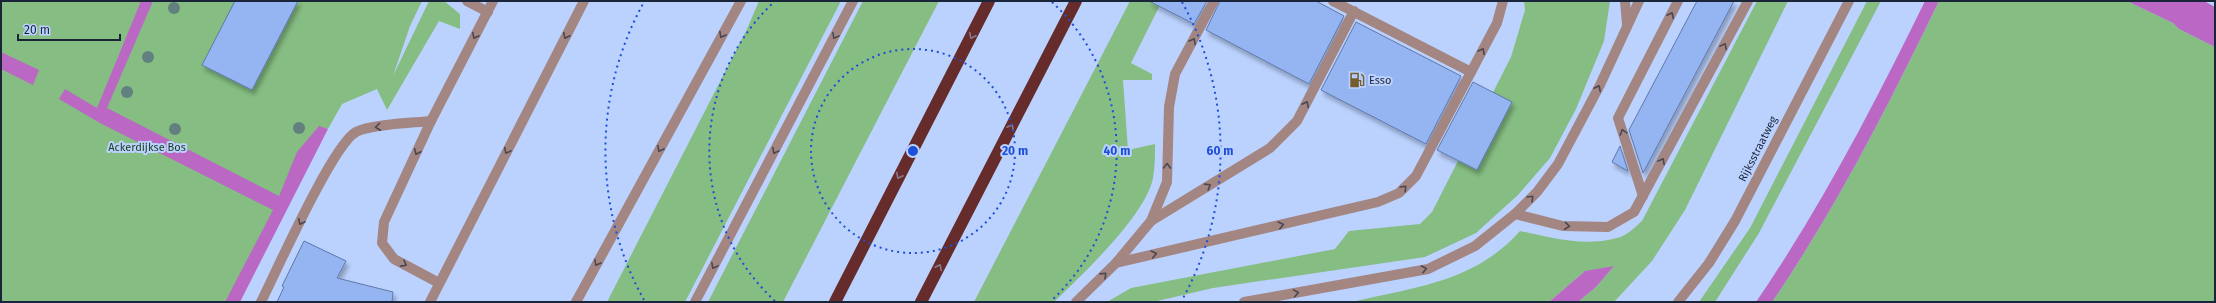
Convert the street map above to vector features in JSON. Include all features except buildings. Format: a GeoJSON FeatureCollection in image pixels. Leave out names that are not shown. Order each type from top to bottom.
{"type":"FeatureCollection","features":[{"type":"Feature","properties":{"kind":"highway"},"geometry":{"type":"LineString","coordinates":[[835,302],[990,1]]}},
{"type":"Feature","properties":{"kind":"highway"},"geometry":{"type":"LineString","coordinates":[[921,302],[1076,1]]}},
{"type":"Feature","properties":{"kind":"street"},"geometry":{"type":"LineString","coordinates":[[467,1],[488,12]]}},
{"type":"Feature","properties":{"kind":"street"},"geometry":{"type":"LineString","coordinates":[[439,282],[394,259],[382,244],[384,222],[431,121],[493,1]]}},
{"type":"Feature","properties":{"kind":"street"},"geometry":{"type":"LineString","coordinates":[[430,302],[584,1]]}},
{"type":"Feature","properties":{"kind":"street"},"geometry":{"type":"LineString","coordinates":[[576,302],[741,1]]}},
{"type":"Feature","properties":{"kind":"street"},"geometry":{"type":"LineString","coordinates":[[695,302],[853,1]]}},
{"type":"Feature","properties":{"kind":"street"},"geometry":{"type":"LineString","coordinates":[[1076,302],[1116,263],[1151,221],[1167,182],[1169,107],[1175,74],[1214,1]]}},
{"type":"Feature","properties":{"kind":"street"},"geometry":{"type":"LineString","coordinates":[[1334,1],[1471,72]]}},
{"type":"Feature","properties":{"kind":"street"},"geometry":{"type":"LineString","coordinates":[[1116,263],[1378,202],[1399,193],[1416,176],[1497,23],[1503,1]]}},
{"type":"Feature","properties":{"kind":"street"},"geometry":{"type":"LineString","coordinates":[[1625,1],[1627,24]]}},
{"type":"Feature","properties":{"kind":"street"},"geometry":{"type":"LineString","coordinates":[[1244,302],[1428,269],[1475,246],[1515,214],[1537,192],[1558,164],[1600,85],[1639,1]]}},
{"type":"Feature","properties":{"kind":"street"},"geometry":{"type":"LineString","coordinates":[[1643,196],[1618,118],[1678,1]]}},
{"type":"Feature","properties":{"kind":"street"},"geometry":{"type":"LineString","coordinates":[[1515,214],[1563,226],[1608,228],[1634,212],[1748,1]]}},
{"type":"Feature","properties":{"kind":"street","name":"Rijksstraatweg"},"geometry":{"type":"LineString","coordinates":[[1678,302],[1708,264],[1735,221],[1849,1]]}},
{"type":"Feature","properties":{"kind":"street"},"geometry":{"type":"LineString","coordinates":[[1151,221],[1270,148],[1298,121],[1354,12]]}},
{"type":"Feature","properties":{"kind":"street"},"geometry":{"type":"LineString","coordinates":[[261,302],[325,173],[346,139],[355,132],[366,128],[431,121]]}},
{"type":"Feature","properties":{"kind":"green space","name":"Ackerdijkse Bos"},"geometry":{"type":"Polygon","coordinates":[[[1,1],[422,1],[410,26],[393,76],[429,1],[444,1],[460,14],[460,29],[439,21],[387,110],[377,89],[342,104],[328,129],[324,128],[233,302],[1,302],[1,1]]]}},
{"type":"Feature","properties":{"kind":"green space"},"geometry":{"type":"Polygon","coordinates":[[[759,1],[841,1],[685,302],[607,302],[747,29],[759,1]]]}},
{"type":"Feature","properties":{"kind":"green space"},"geometry":{"type":"Polygon","coordinates":[[[863,1],[939,1],[783,302],[708,302],[863,1]]]}},
{"type":"Feature","properties":{"kind":"green space"},"geometry":{"type":"Polygon","coordinates":[[[1130,1],[1162,1],[1131,63],[1152,74],[1152,80],[1123,80],[1128,150],[1155,144],[1154,174],[1148,193],[1139,209],[1111,244],[1096,261],[1054,302],[974,302],[1130,1]]]}},
{"type":"Feature","properties":{"kind":"green space"},"geometry":{"type":"Polygon","coordinates":[[[1524,1],[1610,1],[1604,41],[1576,109],[1550,158],[1518,195],[1476,233],[1425,257],[1213,288],[1153,302],[1107,302],[1131,288],[1335,249],[1349,231],[1420,224],[1432,212],[1511,57],[1525,10],[1524,1]]]}},
{"type":"Feature","properties":{"kind":"green space"},"geometry":{"type":"Polygon","coordinates":[[[1757,1],[1788,1],[1685,210],[1652,261],[1614,302],[1578,302],[1596,287],[1613,267],[1585,271],[1549,302],[1352,302],[1421,286],[1464,272],[1484,262],[1520,231],[1580,242],[1592,242],[1617,238],[1631,231],[1642,221],[1757,1]]]}},
{"type":"Feature","properties":{"kind":"green space"},"geometry":{"type":"Polygon","coordinates":[[[1867,1],[1881,1],[1759,233],[1715,302],[1699,302],[1750,228],[1867,1]]]}},
{"type":"Feature","properties":{"kind":"green space"},"geometry":{"type":"Polygon","coordinates":[[[1939,1],[2127,1],[2173,23],[2179,29],[2215,47],[2215,302],[1772,302],[1796,266],[1840,192],[1901,78],[1939,1]]]}},
{"type":"Feature","properties":{"kind":"shaded area"},"geometry":{"type":"Polygon","coordinates":[[[141,1],[153,1],[107,108],[279,196],[297,152],[319,126],[328,129],[240,302],[225,302],[273,210],[100,123],[59,99],[65,89],[97,108],[141,1]]]}},
{"type":"Feature","properties":{"kind":"shaded area"},"geometry":{"type":"Polygon","coordinates":[[[1925,1],[1939,1],[1901,78],[1840,192],[1796,266],[1772,302],[1756,302],[1803,230],[1846,155],[1925,1]]]}},
{"type":"Feature","properties":{"kind":"shaded area"},"geometry":{"type":"Polygon","coordinates":[[[2127,1],[2204,1],[2215,7],[2215,47],[2179,29],[2173,23],[2127,1]]]}},
{"type":"Feature","properties":{"kind":"shaded area"},"geometry":{"type":"Polygon","coordinates":[[[1,52],[39,70],[33,85],[1,69],[1,52]]]}},
{"type":"Feature","properties":{"kind":"shaded area"},"geometry":{"type":"Polygon","coordinates":[[[1614,266],[1596,287],[1578,302],[1549,302],[1585,271],[1614,266]]]}},
{"type":"Feature","properties":{"kind":"place","name":"Esso"},"geometry":{"type":"Point","coordinates":[1357,80]}}]}
